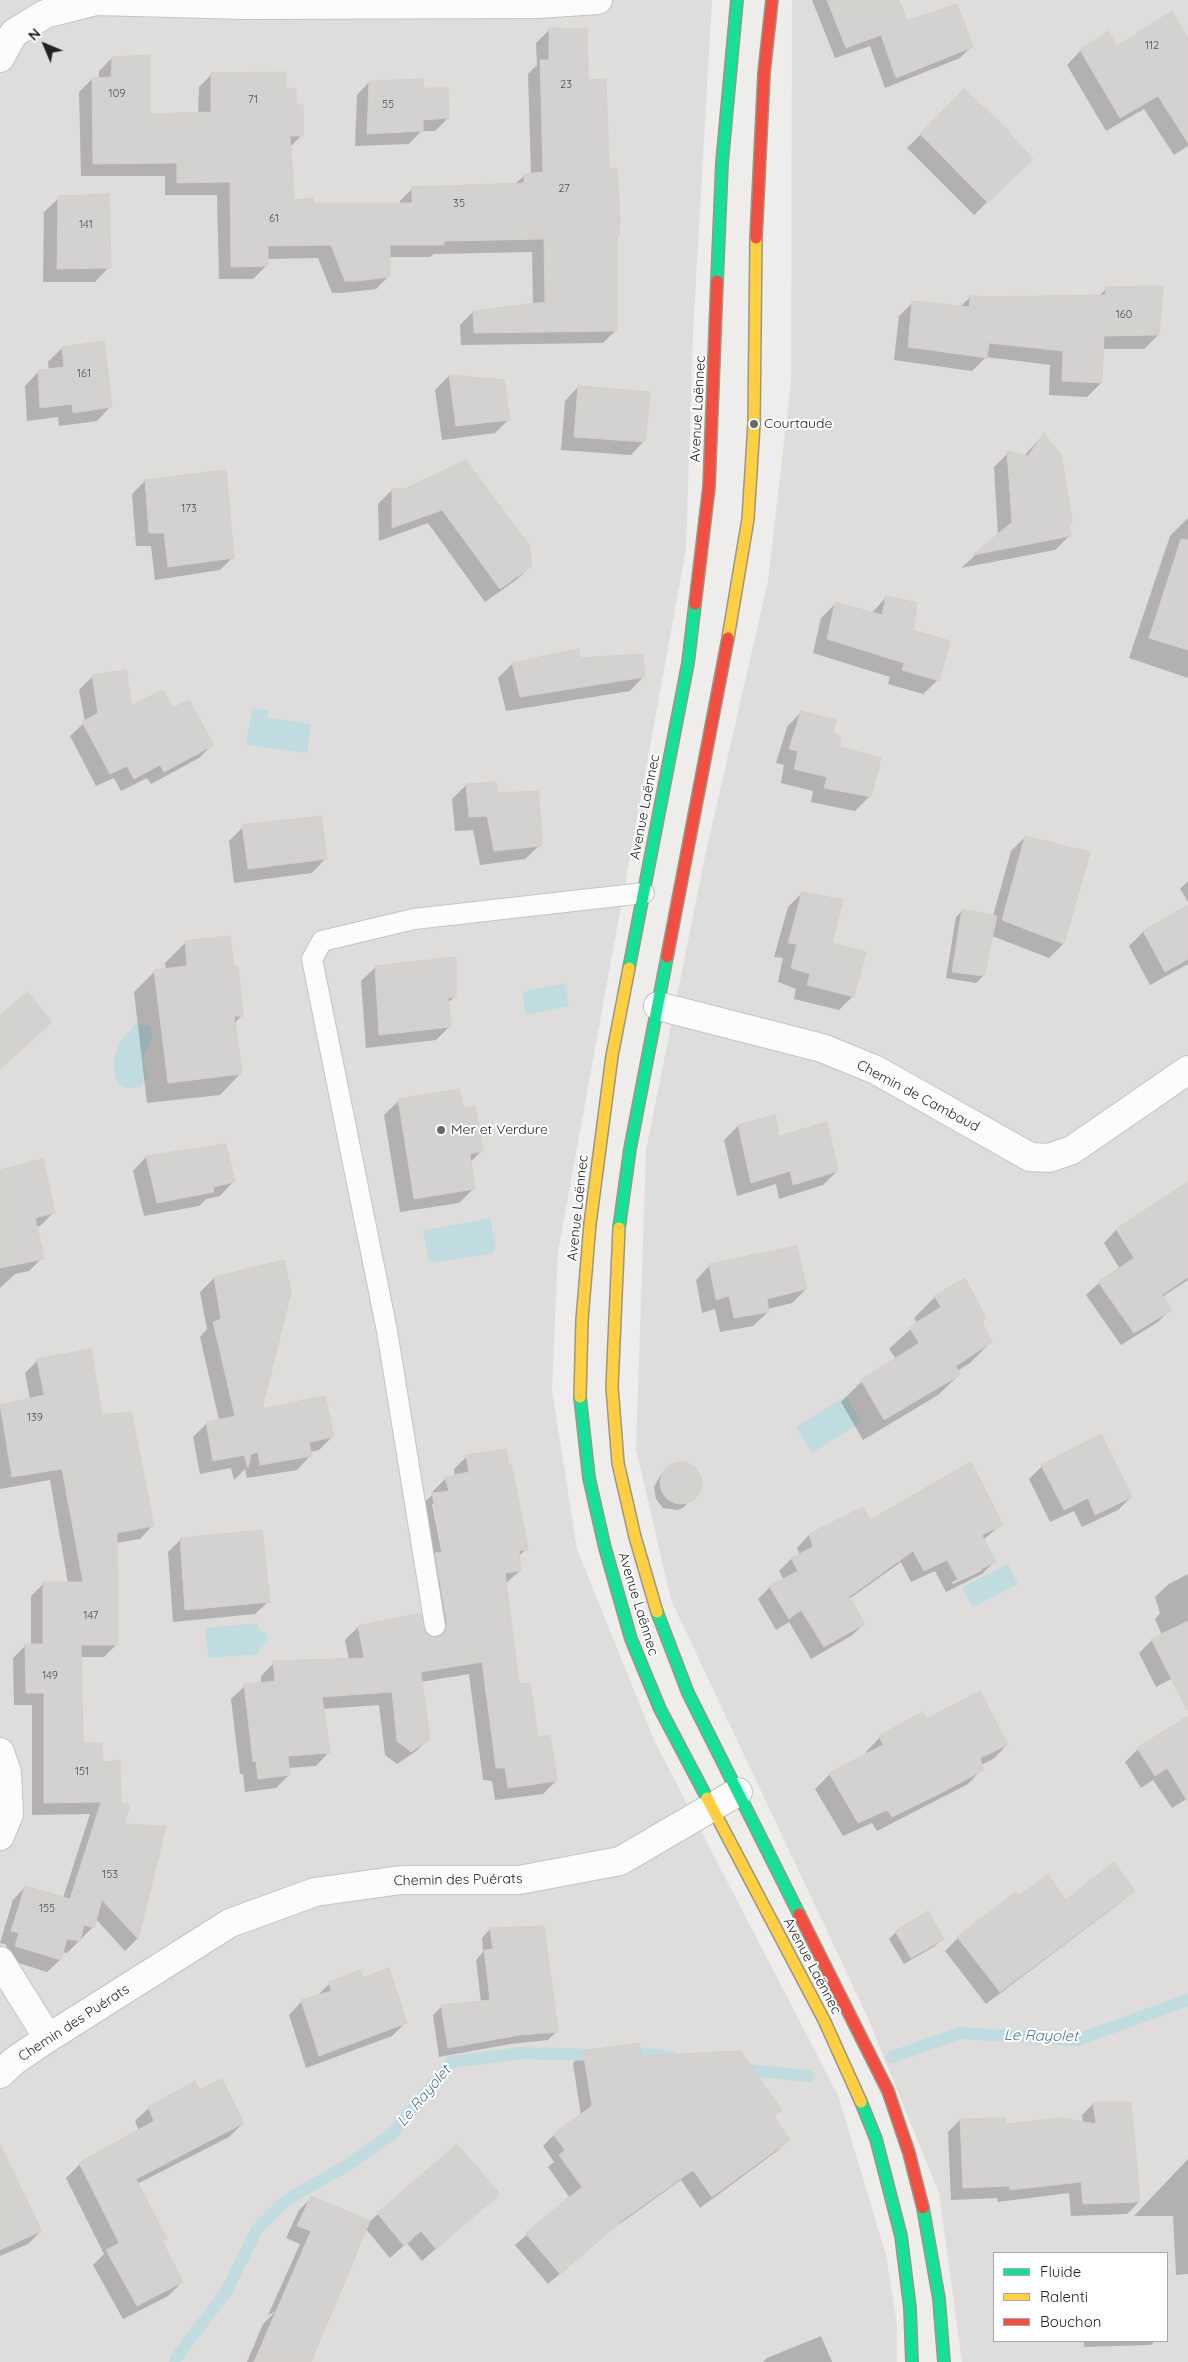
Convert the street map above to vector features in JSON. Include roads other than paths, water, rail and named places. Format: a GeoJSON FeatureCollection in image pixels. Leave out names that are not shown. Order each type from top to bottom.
{"type":"FeatureCollection","features":[{"type":"Feature","properties":{"kind":"main road","name":"Avenue Laënnec"},"geometry":{"type":"LineString","coordinates":[[737,0],[722,163],[709,486],[688,663],[644,893],[628,999],[612,1056],[590,1224],[582,1320],[580,1397],[591,1486],[631,1639],[660,1709],[824,2020],[862,2103],[876,2139],[900,2236],[910,2308],[912,2362]]}},
{"type":"Feature","properties":{"kind":"main road","name":"Avenue Laënnec"},"geometry":{"type":"LineString","coordinates":[[772,0],[764,73],[759,170],[754,299],[754,424],[748,519],[723,669],[654,1005],[630,1149],[619,1228],[612,1387],[618,1463],[635,1537],[658,1617],[688,1693],[888,2091],[909,2153],[928,2230],[940,2299],[944,2362]]}},
{"type":"Feature","properties":{"kind":"street"},"geometry":{"type":"LineString","coordinates":[[0,58],[7,28],[46,14],[96,1],[537,4],[598,0]]}},
{"type":"Feature","properties":{"kind":"street","name":"Chemin de Cambaud"},"geometry":{"type":"LineString","coordinates":[[654,1005],[822,1048],[876,1070],[1030,1158],[1049,1158],[1072,1150],[1188,1070]]}},
{"type":"Feature","properties":{"kind":"street"},"geometry":{"type":"LineString","coordinates":[[0,1752],[7,1773],[9,1814],[0,1836]]}},
{"type":"Feature","properties":{"kind":"street","name":"Chemin des Puérats"},"geometry":{"type":"LineString","coordinates":[[0,2074],[14,2061],[48,2038],[230,1923],[315,1892],[401,1880],[519,1880],[620,1861],[738,1792]]}},
{"type":"Feature","properties":{"kind":"street"},"geometry":{"type":"LineString","coordinates":[[0,1961],[48,2038]]}},
{"type":"Feature","properties":{"kind":"lane"},"geometry":{"type":"LineString","coordinates":[[435,1626],[387,1331],[312,959],[322,942],[414,920],[644,893]]}},
{"type":"Feature","properties":{"kind":"water"},"geometry":{"type":"Polygon","coordinates":[[[252,708],[268,710],[268,718],[311,724],[307,753],[246,745],[252,708]]]}},
{"type":"Feature","properties":{"kind":"water"},"geometry":{"type":"Polygon","coordinates":[[[565,983],[569,1006],[526,1015],[522,992],[565,983]]]}},
{"type":"Feature","properties":{"kind":"water"},"geometry":{"type":"Polygon","coordinates":[[[136,1023],[150,1027],[152,1038],[142,1058],[148,1077],[140,1087],[123,1087],[117,1082],[114,1059],[120,1042],[136,1023]]]}},
{"type":"Feature","properties":{"kind":"water"},"geometry":{"type":"Polygon","coordinates":[[[490,1218],[496,1248],[492,1254],[429,1263],[423,1231],[490,1218]]]}},
{"type":"Feature","properties":{"kind":"water"},"geometry":{"type":"Polygon","coordinates":[[[846,1396],[861,1422],[812,1453],[796,1427],[846,1396]]]}},
{"type":"Feature","properties":{"kind":"water"},"geometry":{"type":"Polygon","coordinates":[[[1008,1564],[1018,1584],[973,1607],[962,1587],[1008,1564]]]}},
{"type":"Feature","properties":{"kind":"water"},"geometry":{"type":"Polygon","coordinates":[[[258,1623],[259,1630],[266,1633],[268,1642],[260,1647],[259,1654],[209,1658],[205,1628],[258,1623]]]}},
{"type":"Feature","properties":{"kind":"waterway","name":"Le Rayolet"},"geometry":{"type":"LineString","coordinates":[[892,2057],[960,2033],[1077,2040],[1188,2000]]}},
{"type":"Feature","properties":{"kind":"waterway","name":"Le Rayolet"},"geometry":{"type":"LineString","coordinates":[[175,2362],[176,2358],[226,2292],[257,2229],[285,2201],[348,2165],[392,2134],[451,2062],[521,2053],[599,2055]]}},
{"type":"Feature","properties":{"kind":"waterway","name":"Le Rayolet"},"geometry":{"type":"LineString","coordinates":[[624,2055],[652,2054],[674,2058]]}},
{"type":"Feature","properties":{"kind":"waterway","name":"Le Rayolet"},"geometry":{"type":"LineString","coordinates":[[738,2069],[808,2076]]}},
{"type":"Feature","properties":{"kind":"place","name":"Courtaude"},"geometry":{"type":"Point","coordinates":[754,424]}},
{"type":"Feature","properties":{"kind":"place","name":"Mer et Verdure"},"geometry":{"type":"Point","coordinates":[441,1130]}}]}
